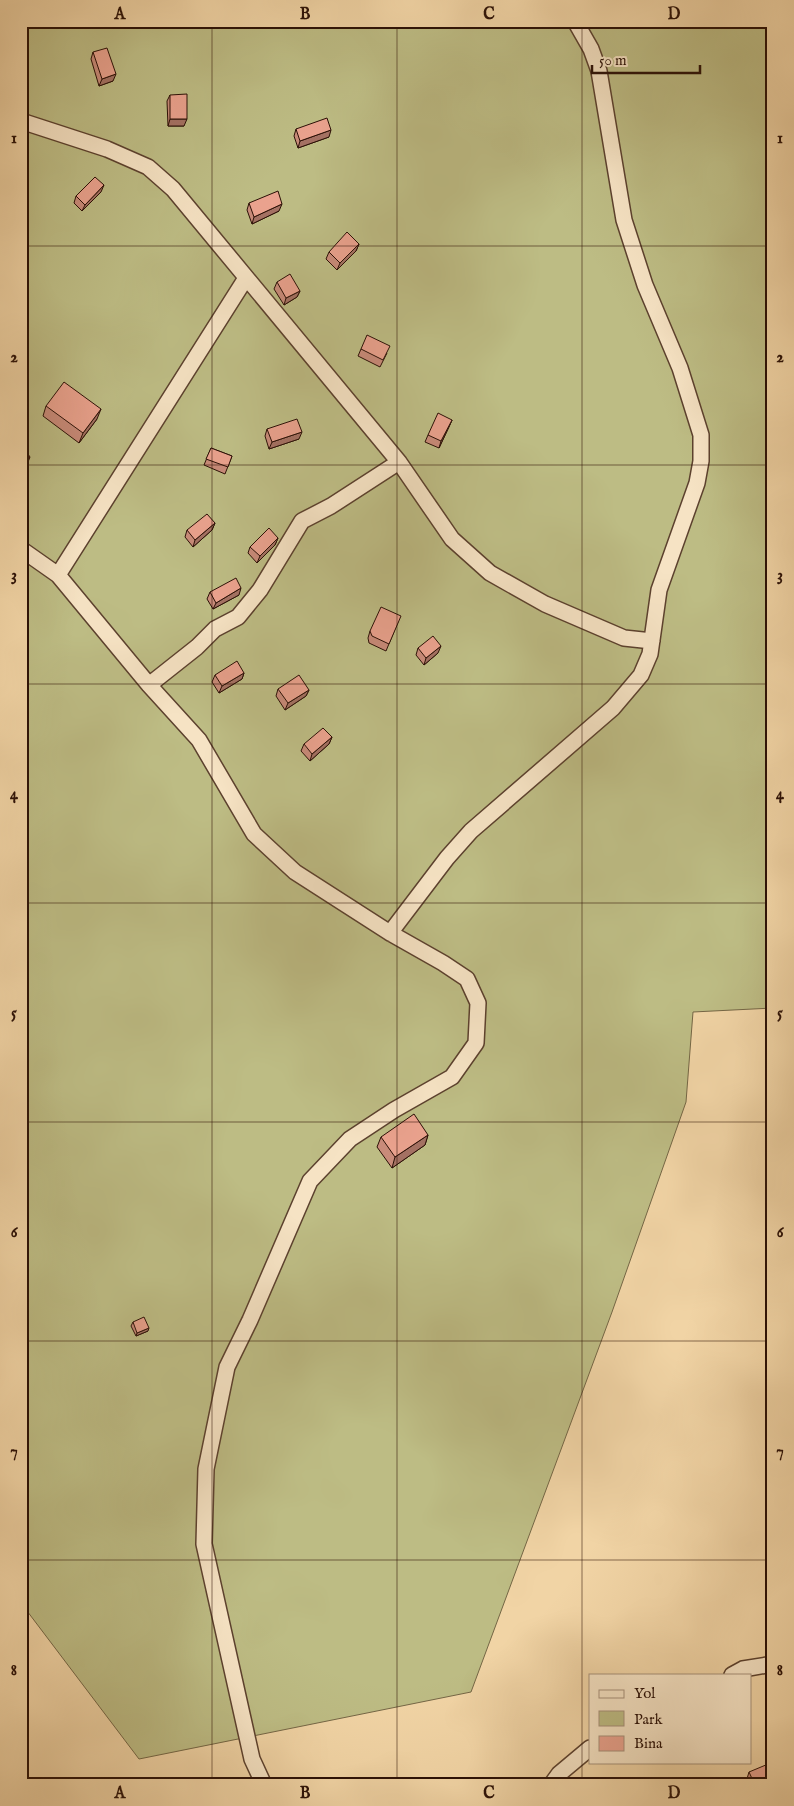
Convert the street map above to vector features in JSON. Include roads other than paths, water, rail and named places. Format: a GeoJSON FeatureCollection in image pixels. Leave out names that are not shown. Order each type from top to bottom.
{"type":"FeatureCollection","features":[{"type":"Feature","properties":{"kind":"street"},"geometry":{"type":"LineString","coordinates":[[390,933],[447,858],[471,831],[613,708],[641,675],[650,654],[659,590],[697,483],[701,461],[701,435],[680,368],[646,285],[624,220],[599,71],[591,49],[575,21]]}},
{"type":"Feature","properties":{"kind":"street"},"geometry":{"type":"LineString","coordinates":[[21,121],[107,149],[148,167],[173,189],[399,462],[452,539],[490,574],[545,604],[624,638],[652,641]]}},
{"type":"Feature","properties":{"kind":"street"},"geometry":{"type":"LineString","coordinates":[[58,575],[246,278]]}},
{"type":"Feature","properties":{"kind":"street"},"geometry":{"type":"LineString","coordinates":[[149,685],[197,647],[215,629],[238,617],[260,590],[302,521],[331,506],[399,462]]}},
{"type":"Feature","properties":{"kind":"street"},"geometry":{"type":"LineString","coordinates":[[21,549],[58,575],[149,685],[199,740],[254,834],[295,872],[390,933],[467,979],[478,1003],[476,1043],[452,1077],[394,1110],[350,1139],[310,1181],[250,1320],[227,1366],[206,1469],[204,1544],[252,1759],[264,1785]]}},
{"type":"Feature","properties":{"kind":"street"},"geometry":{"type":"LineString","coordinates":[[734,1674],[743,1669],[773,1664]]}},
{"type":"Feature","properties":{"kind":"street"},"geometry":{"type":"LineString","coordinates":[[551,1785],[559,1774],[589,1749]]}}]}
